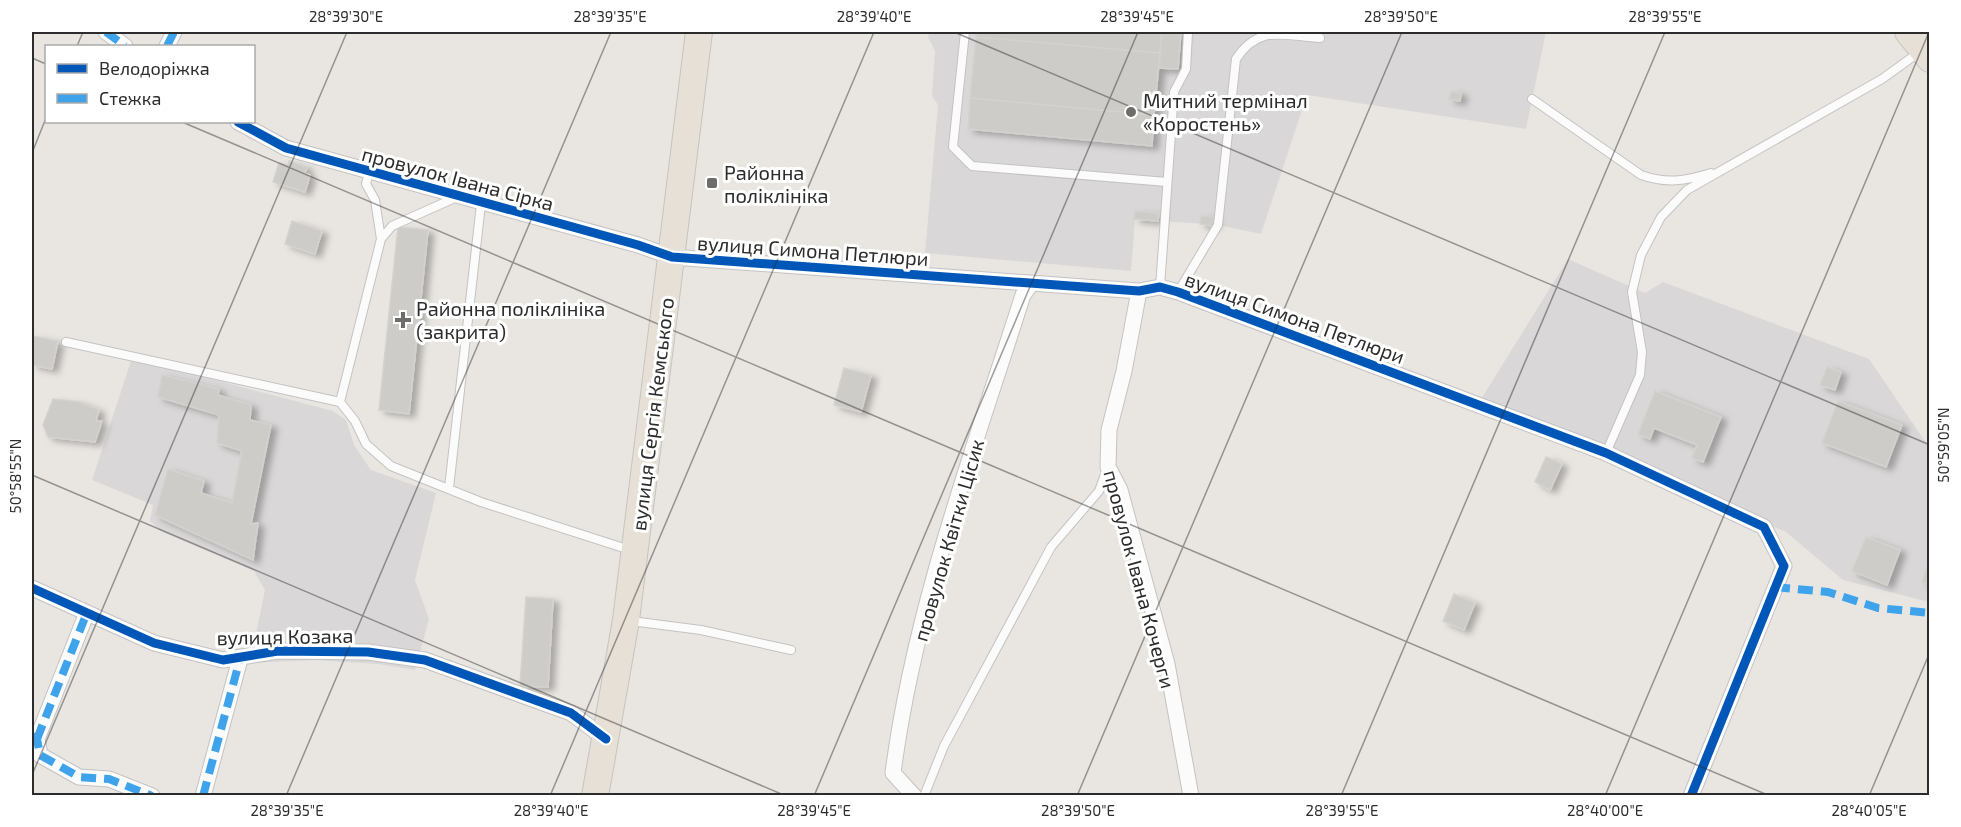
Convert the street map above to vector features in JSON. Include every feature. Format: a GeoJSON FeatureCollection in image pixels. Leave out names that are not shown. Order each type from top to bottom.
{"type":"FeatureCollection","features":[{"type":"Feature","properties":{"kind":"highway","name":"вулиця Сергія Кемського"},"geometry":{"type":"LineString","coordinates":[[595,795],[626,620],[699,32]]}},
{"type":"Feature","properties":{"kind":"street"},"geometry":{"type":"LineString","coordinates":[[106,32],[124,45]]}},
{"type":"Feature","properties":{"kind":"street","name":"провулок Івана Сірка"},"geometry":{"type":"LineString","coordinates":[[240,123],[286,148],[481,204],[638,245],[672,257]]}},
{"type":"Feature","properties":{"kind":"street","name":"вулиця Симона Петлюри"},"geometry":{"type":"LineString","coordinates":[[672,257],[1139,291],[1160,287],[1606,453],[1764,527],[1784,566],[1691,795]]}},
{"type":"Feature","properties":{"kind":"street","name":"провулок Квітки Цісик"},"geometry":{"type":"LineString","coordinates":[[914,795],[893,773],[899,727],[918,643],[952,516],[1023,295],[1031,284]]}},
{"type":"Feature","properties":{"kind":"street","name":"провулок Івана Кочерги"},"geometry":{"type":"LineString","coordinates":[[1139,291],[1124,371],[1109,430],[1108,467],[1120,490],[1167,664],[1191,795]]}},
{"type":"Feature","properties":{"kind":"street","name":"вулиця Козака"},"geometry":{"type":"LineString","coordinates":[[32,588],[86,615],[154,643],[223,660],[278,651],[368,652],[425,660],[571,713],[606,739]]}},
{"type":"Feature","properties":{"kind":"street"},"geometry":{"type":"LineString","coordinates":[[86,615],[34,738],[40,755],[79,777],[109,779],[152,795]]}},
{"type":"Feature","properties":{"kind":"street"},"geometry":{"type":"LineString","coordinates":[[203,795],[240,658]]}},
{"type":"Feature","properties":{"kind":"lane"},"geometry":{"type":"LineString","coordinates":[[965,32],[953,147],[972,166],[1167,182]]}},
{"type":"Feature","properties":{"kind":"lane"},"geometry":{"type":"LineString","coordinates":[[1160,287],[1174,92],[1186,69],[1188,32]]}},
{"type":"Feature","properties":{"kind":"lane"},"geometry":{"type":"LineString","coordinates":[[1178,292],[1218,225],[1236,59],[1246,44],[1263,34],[1320,38]]}},
{"type":"Feature","properties":{"kind":"lane"},"geometry":{"type":"LineString","coordinates":[[1606,453],[1640,375],[1642,352],[1632,292],[1641,255],[1661,218],[1687,190],[1882,79],[1920,47]]}},
{"type":"Feature","properties":{"kind":"lane"},"geometry":{"type":"LineString","coordinates":[[1532,99],[1641,175],[1662,182],[1684,182],[1727,168]]}},
{"type":"Feature","properties":{"kind":"lane"},"geometry":{"type":"LineString","coordinates":[[369,172],[366,184],[375,200],[381,239]]}},
{"type":"Feature","properties":{"kind":"lane"},"geometry":{"type":"LineString","coordinates":[[340,402],[367,287],[381,239],[392,226],[458,196]]}},
{"type":"Feature","properties":{"kind":"lane"},"geometry":{"type":"LineString","coordinates":[[449,488],[481,204]]}},
{"type":"Feature","properties":{"kind":"lane"},"geometry":{"type":"LineString","coordinates":[[66,342],[340,402],[355,421],[366,444],[391,466],[481,502],[635,551]]}},
{"type":"Feature","properties":{"kind":"lane"},"geometry":{"type":"LineString","coordinates":[[924,795],[944,746],[1051,547],[1099,491],[1108,467]]}},
{"type":"Feature","properties":{"kind":"lane"},"geometry":{"type":"LineString","coordinates":[[626,620],[701,630],[791,650]]}},
{"type":"Feature","properties":{"kind":"shaded area"},"geometry":{"type":"Polygon","coordinates":[[[929,32],[1546,32],[1526,129],[1307,95],[1261,234],[1218,225],[1135,219],[1131,271],[925,253],[938,105],[932,96],[935,51],[928,37],[929,32]]]}},
{"type":"Feature","properties":{"kind":"shaded area"},"geometry":{"type":"Polygon","coordinates":[[[1568,259],[1645,293],[1663,282],[1869,359],[1929,447],[1929,602],[1843,580],[1786,532],[1478,404],[1568,259]]]}},
{"type":"Feature","properties":{"kind":"shaded area"},"geometry":{"type":"Polygon","coordinates":[[[132,358],[333,411],[346,420],[354,445],[371,470],[436,493],[415,580],[429,619],[415,670],[378,664],[316,660],[250,663],[265,590],[254,571],[162,532],[150,521],[153,505],[92,480],[132,358]]]}},
{"type":"Feature","properties":{"kind":"building"},"geometry":{"type":"Polygon","coordinates":[[[976,32],[1162,32],[1160,53],[976,37],[976,32]]]}},
{"type":"Feature","properties":{"kind":"building"},"geometry":{"type":"Polygon","coordinates":[[[1162,32],[1181,32],[1178,69],[1159,68],[1162,32]]]}},
{"type":"Feature","properties":{"kind":"building"},"geometry":{"type":"Polygon","coordinates":[[[976,37],[1160,53],[1154,115],[970,98],[976,37]]]}},
{"type":"Feature","properties":{"kind":"building"},"geometry":{"type":"Polygon","coordinates":[[[1451,91],[1461,93],[1460,101],[1449,99],[1451,91]]]}},
{"type":"Feature","properties":{"kind":"building"},"geometry":{"type":"Polygon","coordinates":[[[970,98],[1154,115],[1152,146],[968,129],[970,98]]]}},
{"type":"Feature","properties":{"kind":"building"},"geometry":{"type":"Polygon","coordinates":[[[289,161],[307,167],[305,173],[310,175],[305,192],[273,182],[279,163],[288,165],[289,161]]]}},
{"type":"Feature","properties":{"kind":"building"},"geometry":{"type":"Polygon","coordinates":[[[1135,211],[1159,213],[1158,221],[1134,219],[1135,211]]]}},
{"type":"Feature","properties":{"kind":"building"},"geometry":{"type":"Polygon","coordinates":[[[1201,216],[1214,217],[1213,226],[1200,224],[1201,216]]]}},
{"type":"Feature","properties":{"kind":"building"},"geometry":{"type":"Polygon","coordinates":[[[292,221],[322,231],[315,254],[285,244],[292,221]]]}},
{"type":"Feature","properties":{"kind":"building","name":"Районна поліклініка (закрита)"},"geometry":{"type":"Polygon","coordinates":[[[398,227],[428,230],[409,414],[379,410],[398,227]]]}},
{"type":"Feature","properties":{"kind":"building"},"geometry":{"type":"Polygon","coordinates":[[[33,336],[58,341],[52,369],[32,365],[33,336]]]}},
{"type":"Feature","properties":{"kind":"building"},"geometry":{"type":"Polygon","coordinates":[[[1827,367],[1841,372],[1835,390],[1820,385],[1827,367]]]}},
{"type":"Feature","properties":{"kind":"building"},"geometry":{"type":"Polygon","coordinates":[[[844,368],[871,375],[861,412],[834,405],[844,368]]]}},
{"type":"Feature","properties":{"kind":"building"},"geometry":{"type":"Polygon","coordinates":[[[162,375],[219,389],[218,395],[251,405],[250,420],[271,425],[251,524],[258,523],[253,560],[155,515],[168,469],[204,481],[201,493],[232,503],[242,451],[217,443],[219,415],[158,397],[162,375]]]}},
{"type":"Feature","properties":{"kind":"building"},"geometry":{"type":"Polygon","coordinates":[[[1655,391],[1721,417],[1703,462],[1692,458],[1697,445],[1654,428],[1650,439],[1638,434],[1655,391]]]}},
{"type":"Feature","properties":{"kind":"building"},"geometry":{"type":"Polygon","coordinates":[[[53,399],[80,402],[99,410],[96,421],[102,421],[95,442],[48,437],[43,425],[53,399]]]}},
{"type":"Feature","properties":{"kind":"building"},"geometry":{"type":"Polygon","coordinates":[[[1838,401],[1902,425],[1886,467],[1822,443],[1838,401]]]}},
{"type":"Feature","properties":{"kind":"building"},"geometry":{"type":"Polygon","coordinates":[[[1546,457],[1562,464],[1550,490],[1535,482],[1546,457]]]}},
{"type":"Feature","properties":{"kind":"building"},"geometry":{"type":"Polygon","coordinates":[[[1866,537],[1900,550],[1887,585],[1852,571],[1866,537]]]}},
{"type":"Feature","properties":{"kind":"building"},"geometry":{"type":"Polygon","coordinates":[[[1930,559],[1930,585],[1922,582],[1930,559]]]}},
{"type":"Feature","properties":{"kind":"building"},"geometry":{"type":"Polygon","coordinates":[[[1454,594],[1475,603],[1464,630],[1443,621],[1454,594]]]}},
{"type":"Feature","properties":{"kind":"building"},"geometry":{"type":"Polygon","coordinates":[[[526,597],[553,599],[548,687],[520,686],[526,597]]]}},
{"type":"Feature","properties":{"kind":"marked path"},"geometry":{"type":"LineString","coordinates":[[106,32],[124,45]]}},
{"type":"Feature","properties":{"kind":"marked path"},"geometry":{"type":"LineString","coordinates":[[168,45],[174,32]]}},
{"type":"Feature","properties":{"kind":"marked path"},"geometry":{"type":"LineString","coordinates":[[1775,587],[1828,592],[1878,608],[1930,613]]}},
{"type":"Feature","properties":{"kind":"marked path"},"geometry":{"type":"LineString","coordinates":[[37,739],[86,615]]}},
{"type":"Feature","properties":{"kind":"marked path"},"geometry":{"type":"LineString","coordinates":[[203,796],[240,659]]}},
{"type":"Feature","properties":{"kind":"marked path"},"geometry":{"type":"LineString","coordinates":[[32,736],[37,739],[40,755],[79,777],[109,779],[152,796]]}},
{"type":"Feature","properties":{"kind":"cycle path"},"geometry":{"type":"LineString","coordinates":[[240,123],[286,148],[638,245],[672,257],[1139,291],[1160,287],[1606,453],[1764,527],[1784,566],[1691,796]]}},
{"type":"Feature","properties":{"kind":"cycle path"},"geometry":{"type":"LineString","coordinates":[[32,588],[154,643],[223,660],[278,651],[368,652],[425,660],[571,713],[606,739]]}},
{"type":"Feature","properties":{"kind":"place","name":"Митний термінал «Коростень»"},"geometry":{"type":"Point","coordinates":[1131,112]}},
{"type":"Feature","properties":{"kind":"place","name":"Районна поліклініка"},"geometry":{"type":"Point","coordinates":[712,183]}},
{"type":"Feature","properties":{"kind":"place","name":"Районна поліклініка (закрита)"},"geometry":{"type":"Point","coordinates":[403,320]}}]}
